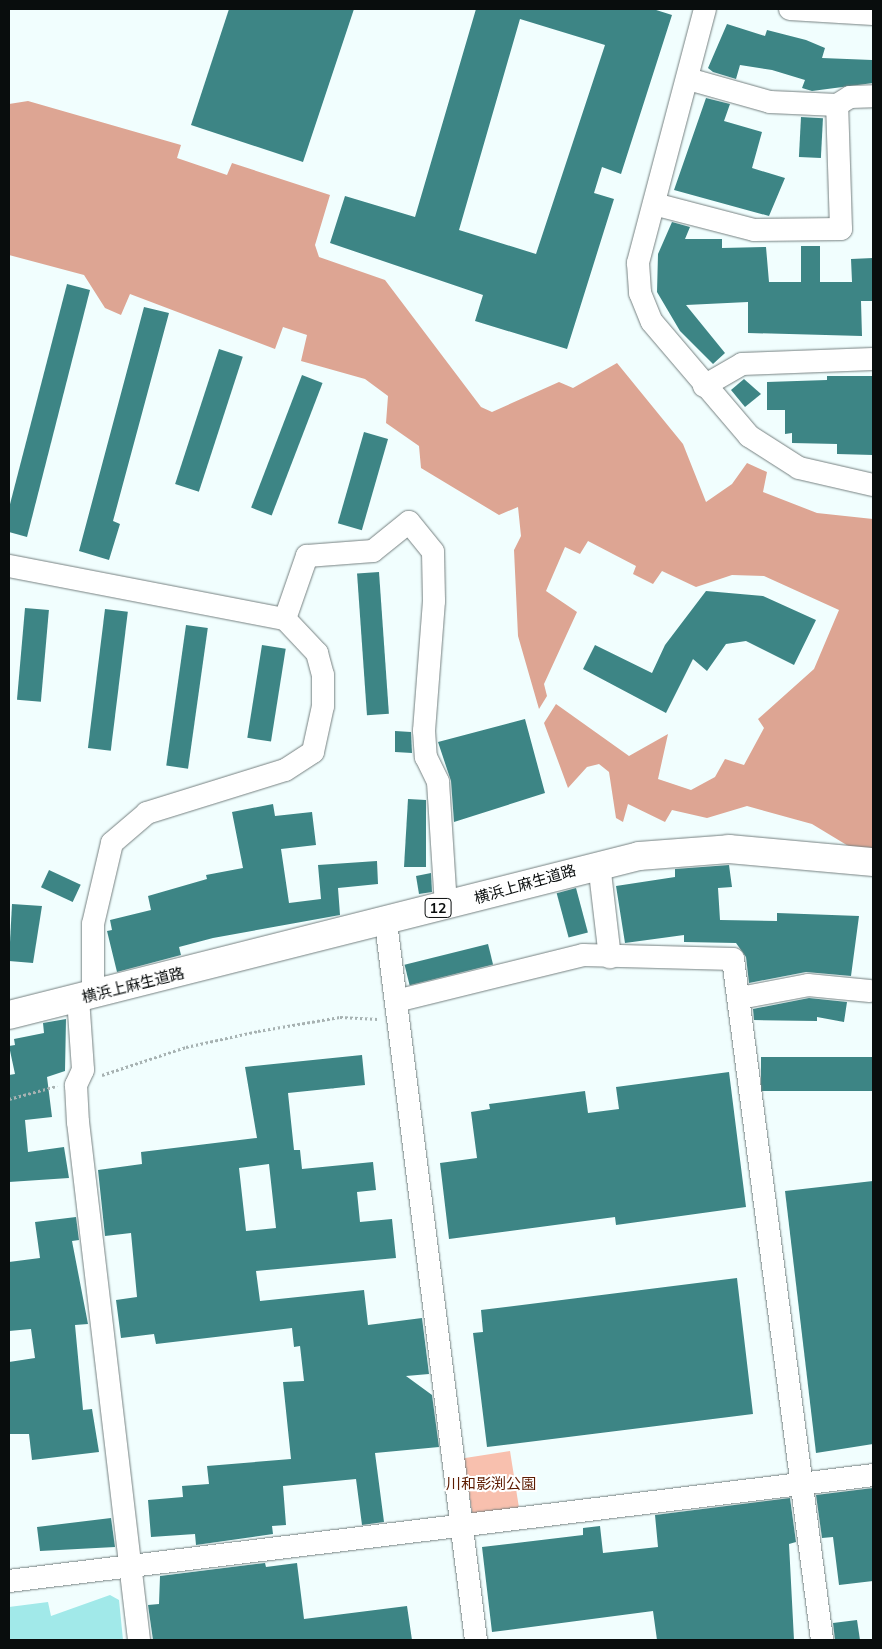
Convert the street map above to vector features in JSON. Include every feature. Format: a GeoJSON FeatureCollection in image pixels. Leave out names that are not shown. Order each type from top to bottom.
{"type":"FeatureCollection","features":[{"type":"Feature","properties":{"kind":"main road","name":"横浜上麻生道路"},"geometry":{"type":"LineString","coordinates":[[9,1015],[386,923],[599,864],[639,856],[729,850],[873,862]]}},
{"type":"Feature","properties":{"kind":"street"},"geometry":{"type":"LineString","coordinates":[[706,9],[638,263],[640,292],[652,322],[704,386],[749,436],[778,456],[826,477],[873,485]]}},
{"type":"Feature","properties":{"kind":"street"},"geometry":{"type":"LineString","coordinates":[[790,9],[873,14]]}},
{"type":"Feature","properties":{"kind":"street"},"geometry":{"type":"LineString","coordinates":[[688,80],[770,102],[837,105],[850,97],[873,96]]}},
{"type":"Feature","properties":{"kind":"street"},"geometry":{"type":"LineString","coordinates":[[654,204],[754,230],[840,229],[837,105]]}},
{"type":"Feature","properties":{"kind":"street"},"geometry":{"type":"LineString","coordinates":[[704,386],[742,364],[873,359]]}},
{"type":"Feature","properties":{"kind":"street"},"geometry":{"type":"LineString","coordinates":[[285,620],[307,556],[373,551],[409,522],[433,552],[435,576],[424,731],[426,757],[438,782],[446,906]]}},
{"type":"Feature","properties":{"kind":"street"},"geometry":{"type":"LineString","coordinates":[[9,566],[285,620],[317,653],[323,675],[322,706],[313,752],[285,770],[147,813],[112,843],[93,924],[86,996],[83,1070],[76,1086],[78,1122],[132,1567],[139,1640]]}},
{"type":"Feature","properties":{"kind":"street"},"geometry":{"type":"LineString","coordinates":[[599,864],[610,957]]}},
{"type":"Feature","properties":{"kind":"street"},"geometry":{"type":"LineString","coordinates":[[386,923],[476,1640]]}},
{"type":"Feature","properties":{"kind":"street"},"geometry":{"type":"LineString","coordinates":[[397,1010],[583,955],[733,959],[740,998],[804,1484],[822,1640]]}},
{"type":"Feature","properties":{"kind":"street"},"geometry":{"type":"LineString","coordinates":[[740,998],[808,986],[870,991]]}},
{"type":"Feature","properties":{"kind":"street"},"geometry":{"type":"LineString","coordinates":[[9,1581],[463,1528],[873,1475]]}},
{"type":"Feature","properties":{"kind":"path"},"geometry":{"type":"LineString","coordinates":[[92,1077],[258,1031],[340,1017],[397,1010]]}},
{"type":"Feature","properties":{"kind":"path"},"geometry":{"type":"LineString","coordinates":[[9,1099],[60,1084]]}},
{"type":"Feature","properties":{"kind":"green space","name":"川和影渕公園"},"geometry":{"type":"Polygon","coordinates":[[[510,1451],[519,1510],[473,1518],[464,1458],[510,1451]]]}},
{"type":"Feature","properties":{"kind":"shaded area"},"geometry":{"type":"Polygon","coordinates":[[[28,101],[181,145],[177,158],[227,175],[232,163],[330,195],[315,245],[319,257],[385,280],[481,407],[492,412],[559,382],[573,388],[617,363],[683,444],[706,502],[732,484],[747,463],[767,472],[763,492],[817,513],[873,519],[873,852],[850,847],[812,824],[747,806],[707,818],[672,810],[665,822],[628,804],[623,822],[616,818],[609,772],[599,764],[587,767],[568,788],[544,723],[556,704],[629,756],[668,734],[658,779],[691,790],[715,777],[725,759],[744,765],[764,728],[758,719],[814,669],[839,610],[764,576],[732,575],[696,587],[662,571],[653,584],[633,574],[636,566],[588,541],[580,554],[565,547],[546,591],[577,612],[544,684],[547,696],[539,709],[518,636],[514,550],[521,536],[518,507],[499,515],[421,468],[419,446],[386,423],[388,396],[365,379],[301,361],[307,335],[283,327],[275,349],[130,294],[121,315],[105,308],[84,275],[9,255],[9,104],[28,101]]]}},
{"type":"Feature","properties":{"kind":"water"},"geometry":{"type":"Polygon","coordinates":[[[110,1595],[119,1600],[123,1640],[9,1640],[9,1607],[48,1602],[51,1616],[110,1595]]]}},
{"type":"Feature","properties":{"kind":"building"},"geometry":{"type":"Polygon","coordinates":[[[229,9],[354,9],[303,162],[191,125],[229,9]]]}},
{"type":"Feature","properties":{"kind":"building"},"geometry":{"type":"Polygon","coordinates":[[[476,9],[653,9],[672,15],[621,174],[602,167],[594,193],[614,199],[567,349],[475,321],[483,295],[330,243],[345,196],[415,217],[476,9]],[[520,19],[459,230],[536,254],[605,45],[520,19]]]}},
{"type":"Feature","properties":{"kind":"building"},"geometry":{"type":"Polygon","coordinates":[[[727,24],[765,36],[767,30],[806,40],[825,48],[822,58],[872,60],[873,83],[812,91],[802,88],[805,80],[772,70],[740,65],[736,79],[713,72],[708,68],[727,24]]]}},
{"type":"Feature","properties":{"kind":"building"},"geometry":{"type":"Polygon","coordinates":[[[706,98],[730,104],[724,121],[762,132],[752,168],[785,178],[769,216],[674,190],[706,98]]]}},
{"type":"Feature","properties":{"kind":"building"},"geometry":{"type":"Polygon","coordinates":[[[801,117],[823,118],[821,158],[799,157],[801,117]]]}},
{"type":"Feature","properties":{"kind":"building"},"geometry":{"type":"Polygon","coordinates":[[[672,222],[690,227],[685,239],[722,239],[722,248],[766,247],[769,282],[801,282],[801,246],[820,246],[820,282],[852,282],[851,259],[873,258],[873,301],[861,301],[862,336],[748,333],[748,302],[686,305],[725,353],[713,364],[680,331],[657,292],[658,254],[672,222]]]}},
{"type":"Feature","properties":{"kind":"building"},"geometry":{"type":"Polygon","coordinates":[[[67,284],[90,290],[27,537],[9,532],[9,508],[67,284]]]}},
{"type":"Feature","properties":{"kind":"building"},"geometry":{"type":"Polygon","coordinates":[[[144,307],[169,313],[113,521],[120,524],[109,560],[79,551],[144,307]]]}},
{"type":"Feature","properties":{"kind":"building"},"geometry":{"type":"Polygon","coordinates":[[[219,349],[243,357],[199,492],[175,484],[219,349]]]}},
{"type":"Feature","properties":{"kind":"building"},"geometry":{"type":"Polygon","coordinates":[[[302,375],[323,383],[272,515],[251,508],[302,375]]]}},
{"type":"Feature","properties":{"kind":"building"},"geometry":{"type":"Polygon","coordinates":[[[827,376],[873,376],[873,455],[837,454],[837,444],[792,443],[792,433],[785,434],[785,410],[767,410],[767,382],[827,380],[827,376]]]}},
{"type":"Feature","properties":{"kind":"building"},"geometry":{"type":"Polygon","coordinates":[[[744,379],[761,394],[745,407],[731,390],[744,379]]]}},
{"type":"Feature","properties":{"kind":"building"},"geometry":{"type":"Polygon","coordinates":[[[364,432],[388,439],[362,530],[338,523],[364,432]]]}},
{"type":"Feature","properties":{"kind":"building"},"geometry":{"type":"Polygon","coordinates":[[[379,572],[389,714],[367,715],[357,574],[379,572]]]}},
{"type":"Feature","properties":{"kind":"building"},"geometry":{"type":"Polygon","coordinates":[[[706,591],[763,596],[816,620],[794,665],[746,641],[726,644],[707,671],[693,659],[666,713],[583,669],[595,645],[652,673],[665,645],[706,591]]]}},
{"type":"Feature","properties":{"kind":"building"},"geometry":{"type":"Polygon","coordinates":[[[25,608],[49,610],[41,702],[17,700],[25,608]]]}},
{"type":"Feature","properties":{"kind":"building"},"geometry":{"type":"Polygon","coordinates":[[[105,609],[128,612],[111,751],[88,748],[105,609]]]}},
{"type":"Feature","properties":{"kind":"building"},"geometry":{"type":"Polygon","coordinates":[[[186,625],[208,628],[188,769],[166,766],[186,625]]]}},
{"type":"Feature","properties":{"kind":"building"},"geometry":{"type":"Polygon","coordinates":[[[262,645],[286,649],[271,742],[247,738],[262,645]]]}},
{"type":"Feature","properties":{"kind":"building"},"geometry":{"type":"Polygon","coordinates":[[[525,719],[545,793],[454,822],[451,781],[438,742],[525,719]]]}},
{"type":"Feature","properties":{"kind":"building"},"geometry":{"type":"Polygon","coordinates":[[[395,731],[411,732],[412,753],[395,752],[395,731]]]}},
{"type":"Feature","properties":{"kind":"building"},"geometry":{"type":"Polygon","coordinates":[[[408,799],[426,800],[426,867],[404,867],[408,799]]]}},
{"type":"Feature","properties":{"kind":"building"},"geometry":{"type":"Polygon","coordinates":[[[273,804],[275,816],[312,812],[316,845],[281,849],[289,903],[321,899],[318,865],[377,861],[378,884],[338,888],[340,915],[213,938],[179,947],[181,955],[117,972],[107,931],[112,930],[110,920],[151,910],[148,896],[207,879],[206,875],[243,868],[232,812],[273,804]]]}},
{"type":"Feature","properties":{"kind":"building"},"geometry":{"type":"Polygon","coordinates":[[[729,865],[732,887],[718,888],[720,920],[777,921],[777,913],[859,916],[851,976],[806,972],[749,983],[746,957],[736,943],[684,942],[684,935],[625,943],[616,886],[675,877],[675,869],[729,865]]]}},
{"type":"Feature","properties":{"kind":"building"},"geometry":{"type":"Polygon","coordinates":[[[49,870],[81,885],[73,902],[41,887],[49,870]]]}},
{"type":"Feature","properties":{"kind":"building"},"geometry":{"type":"Polygon","coordinates":[[[431,873],[432,892],[419,894],[416,876],[431,873]]]}},
{"type":"Feature","properties":{"kind":"building"},"geometry":{"type":"Polygon","coordinates":[[[576,888],[588,932],[569,938],[557,893],[576,888]]]}},
{"type":"Feature","properties":{"kind":"building"},"geometry":{"type":"Polygon","coordinates":[[[12,904],[42,906],[33,963],[9,961],[12,904]]]}},
{"type":"Feature","properties":{"kind":"building"},"geometry":{"type":"Polygon","coordinates":[[[488,944],[493,964],[410,985],[405,965],[488,944]]]}},
{"type":"Feature","properties":{"kind":"building"},"geometry":{"type":"Polygon","coordinates":[[[809,998],[847,1002],[844,1022],[817,1017],[817,1021],[754,1020],[753,1009],[809,998]]]}},
{"type":"Feature","properties":{"kind":"building"},"geometry":{"type":"Polygon","coordinates":[[[66,1019],[65,1071],[47,1077],[52,1117],[25,1120],[28,1152],[64,1147],[69,1178],[9,1182],[9,1075],[15,1074],[9,1046],[15,1045],[14,1039],[44,1033],[43,1023],[66,1019]]]}},
{"type":"Feature","properties":{"kind":"building"},"geometry":{"type":"Polygon","coordinates":[[[362,1055],[365,1085],[288,1093],[294,1150],[300,1150],[302,1169],[373,1162],[376,1190],[357,1192],[360,1222],[392,1219],[396,1258],[256,1271],[260,1301],[364,1290],[368,1325],[422,1318],[429,1374],[406,1376],[432,1395],[439,1447],[375,1453],[384,1522],[362,1525],[356,1479],[283,1486],[286,1525],[272,1526],[273,1534],[196,1545],[195,1534],[151,1537],[148,1500],[183,1497],[182,1486],[209,1484],[207,1466],[291,1459],[283,1382],[304,1381],[300,1346],[294,1347],[292,1328],[156,1344],[154,1334],[121,1338],[116,1300],[137,1297],[131,1233],[105,1236],[98,1170],[142,1164],[141,1152],[257,1138],[245,1067],[362,1055]],[[269,1164],[239,1168],[246,1231],[276,1228],[269,1164]]]}},
{"type":"Feature","properties":{"kind":"building"},"geometry":{"type":"Polygon","coordinates":[[[761,1057],[873,1057],[873,1091],[761,1091],[761,1057]]]}},
{"type":"Feature","properties":{"kind":"building"},"geometry":{"type":"Polygon","coordinates":[[[729,1072],[746,1207],[616,1225],[615,1217],[449,1239],[440,1163],[477,1158],[471,1112],[490,1109],[489,1104],[585,1091],[588,1113],[619,1109],[616,1087],[729,1072]]]}},
{"type":"Feature","properties":{"kind":"building"},"geometry":{"type":"Polygon","coordinates":[[[873,1181],[873,1444],[816,1453],[785,1191],[873,1181]]]}},
{"type":"Feature","properties":{"kind":"building"},"geometry":{"type":"Polygon","coordinates":[[[76,1217],[79,1240],[72,1241],[88,1324],[75,1325],[83,1410],[92,1409],[99,1452],[32,1460],[29,1434],[9,1434],[9,1362],[35,1358],[31,1329],[9,1331],[9,1262],[40,1258],[35,1222],[76,1217]]]}},
{"type":"Feature","properties":{"kind":"building"},"geometry":{"type":"Polygon","coordinates":[[[737,1278],[753,1414],[487,1447],[473,1333],[483,1332],[481,1310],[737,1278]]]}},
{"type":"Feature","properties":{"kind":"building"},"geometry":{"type":"Polygon","coordinates":[[[873,1488],[873,1581],[839,1585],[833,1537],[822,1538],[816,1495],[873,1488]]]}},
{"type":"Feature","properties":{"kind":"building"},"geometry":{"type":"Polygon","coordinates":[[[790,1498],[796,1542],[789,1544],[794,1640],[657,1640],[653,1611],[492,1632],[482,1547],[583,1535],[583,1528],[600,1526],[603,1553],[658,1547],[655,1515],[790,1498]]]}},
{"type":"Feature","properties":{"kind":"building"},"geometry":{"type":"Polygon","coordinates":[[[111,1518],[115,1547],[40,1551],[37,1527],[111,1518]]]}},
{"type":"Feature","properties":{"kind":"building"},"geometry":{"type":"Polygon","coordinates":[[[265,1563],[266,1567],[297,1563],[304,1619],[407,1606],[412,1640],[153,1640],[148,1605],[159,1604],[160,1576],[265,1563]]]}},
{"type":"Feature","properties":{"kind":"building"},"geometry":{"type":"Polygon","coordinates":[[[857,1620],[860,1640],[835,1640],[833,1623],[857,1620]]]}}]}
